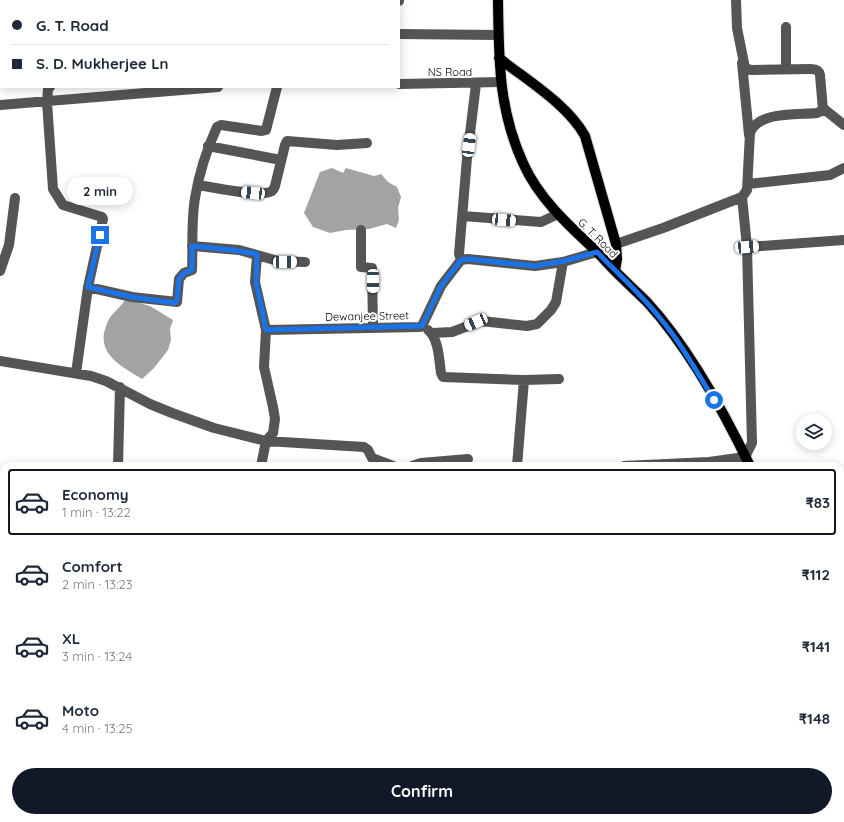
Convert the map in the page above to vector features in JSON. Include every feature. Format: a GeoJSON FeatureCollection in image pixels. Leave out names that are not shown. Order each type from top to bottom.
{"type":"FeatureCollection","features":[{"type":"Feature","properties":{"kind":"main road","name":"G. T. Road"},"geometry":{"type":"LineString","coordinates":[[498,0],[498,35],[502,95],[510,130],[523,164],[532,180],[558,214],[646,302],[683,348],[748,462]]}},
{"type":"Feature","properties":{"kind":"main road"},"geometry":{"type":"LineString","coordinates":[[499,58],[568,112],[578,124],[585,136],[616,244],[617,259],[615,271]]}},
{"type":"Feature","properties":{"kind":"street"},"geometry":{"type":"LineString","coordinates":[[736,0],[737,28],[741,52],[744,65],[748,70],[815,69],[819,72],[824,109],[844,125]]}},
{"type":"Feature","properties":{"kind":"street"},"geometry":{"type":"LineString","coordinates":[[786,26],[786,69]]}},
{"type":"Feature","properties":{"kind":"street"},"geometry":{"type":"LineString","coordinates":[[400,34],[498,35]]}},
{"type":"Feature","properties":{"kind":"street"},"geometry":{"type":"LineString","coordinates":[[741,52],[750,143]]}},
{"type":"Feature","properties":{"kind":"street","name":"NS Road"},"geometry":{"type":"LineString","coordinates":[[400,84],[476,84],[501,82]]}},
{"type":"Feature","properties":{"kind":"street"},"geometry":{"type":"LineString","coordinates":[[476,84],[467,158],[460,254],[461,260],[468,259],[535,266],[563,262],[597,252]]}},
{"type":"Feature","properties":{"kind":"street"},"geometry":{"type":"LineString","coordinates":[[49,88],[47,102],[53,189],[63,204],[104,219],[88,287],[76,373]]}},
{"type":"Feature","properties":{"kind":"street"},"geometry":{"type":"LineString","coordinates":[[0,105],[207,88]]}},
{"type":"Feature","properties":{"kind":"street"},"geometry":{"type":"LineString","coordinates":[[88,287],[132,297],[176,303],[179,279],[184,273],[192,270],[195,199],[208,146],[217,126],[219,125],[262,131],[266,130],[277,88]]}},
{"type":"Feature","properties":{"kind":"street"},"geometry":{"type":"LineString","coordinates":[[616,244],[663,228],[742,197],[747,190],[748,184],[750,133],[752,128],[762,120],[772,116],[817,114],[824,109]]}},
{"type":"Feature","properties":{"kind":"street"},"geometry":{"type":"LineString","coordinates":[[198,184],[241,192],[269,192],[274,190],[286,143],[289,141],[337,146],[367,143]]}},
{"type":"Feature","properties":{"kind":"street"},"geometry":{"type":"LineString","coordinates":[[208,146],[281,160]]}},
{"type":"Feature","properties":{"kind":"street"},"geometry":{"type":"LineString","coordinates":[[748,184],[830,175],[844,168]]}},
{"type":"Feature","properties":{"kind":"street"},"geometry":{"type":"LineString","coordinates":[[709,462],[745,456],[752,443],[747,247],[742,197]]}},
{"type":"Feature","properties":{"kind":"street"},"geometry":{"type":"LineString","coordinates":[[0,271],[9,245],[15,198]]}},
{"type":"Feature","properties":{"kind":"street"},"geometry":{"type":"LineString","coordinates":[[463,216],[544,222],[558,214]]}},
{"type":"Feature","properties":{"kind":"street"},"geometry":{"type":"LineString","coordinates":[[361,230],[361,267],[372,268],[373,327]]}},
{"type":"Feature","properties":{"kind":"street"},"geometry":{"type":"LineString","coordinates":[[747,247],[844,240]]}},
{"type":"Feature","properties":{"kind":"street"},"geometry":{"type":"LineString","coordinates":[[192,246],[257,254],[278,261],[305,262]]}},
{"type":"Feature","properties":{"kind":"street"},"geometry":{"type":"LineString","coordinates":[[257,254],[256,282],[266,330],[264,363],[274,413],[273,433],[266,441],[261,462]]}},
{"type":"Feature","properties":{"kind":"street","name":"Dewanjee Street"},"geometry":{"type":"LineString","coordinates":[[266,330],[422,326],[441,286],[461,260]]}},
{"type":"Feature","properties":{"kind":"street"},"geometry":{"type":"LineString","coordinates":[[432,333],[456,331],[481,321],[527,326],[537,324],[551,310],[556,302],[563,262]]}},
{"type":"Feature","properties":{"kind":"street"},"geometry":{"type":"LineString","coordinates":[[422,326],[432,333],[436,344],[443,377],[524,380],[559,379]]}},
{"type":"Feature","properties":{"kind":"street"},"geometry":{"type":"LineString","coordinates":[[0,361],[76,373],[106,380],[150,404],[214,428],[266,441],[364,447],[368,450],[372,458],[382,462]]}},
{"type":"Feature","properties":{"kind":"street"},"geometry":{"type":"LineString","coordinates":[[517,462],[524,380]]}},
{"type":"Feature","properties":{"kind":"street"},"geometry":{"type":"LineString","coordinates":[[118,462],[120,387]]}},
{"type":"Feature","properties":{"kind":"street"},"geometry":{"type":"LineString","coordinates":[[433,462],[468,459]]}},
{"type":"Feature","properties":{"kind":"shaded area"},"geometry":{"type":"Polygon","coordinates":[[[332,168],[343,173],[346,168],[374,176],[381,174],[388,182],[397,187],[401,197],[398,208],[399,220],[396,228],[387,224],[369,229],[346,230],[330,233],[313,227],[304,213],[320,172],[332,168]]]}},
{"type":"Feature","properties":{"kind":"shaded area"},"geometry":{"type":"Polygon","coordinates":[[[126,299],[150,306],[173,320],[170,329],[171,340],[168,350],[154,368],[142,379],[115,361],[106,349],[104,341],[104,333],[108,320],[126,299]]]}},
{"type":"Feature","properties":{"kind":"route"},"geometry":{"type":"LineString","coordinates":[[100,235],[88,287],[132,297],[175,303],[177,302],[179,279],[185,272],[192,270],[192,246],[239,250],[257,254],[255,279],[266,330],[422,326],[441,286],[461,260],[468,259],[535,266],[547,265],[597,252],[661,318],[683,348],[714,400]]}}]}
